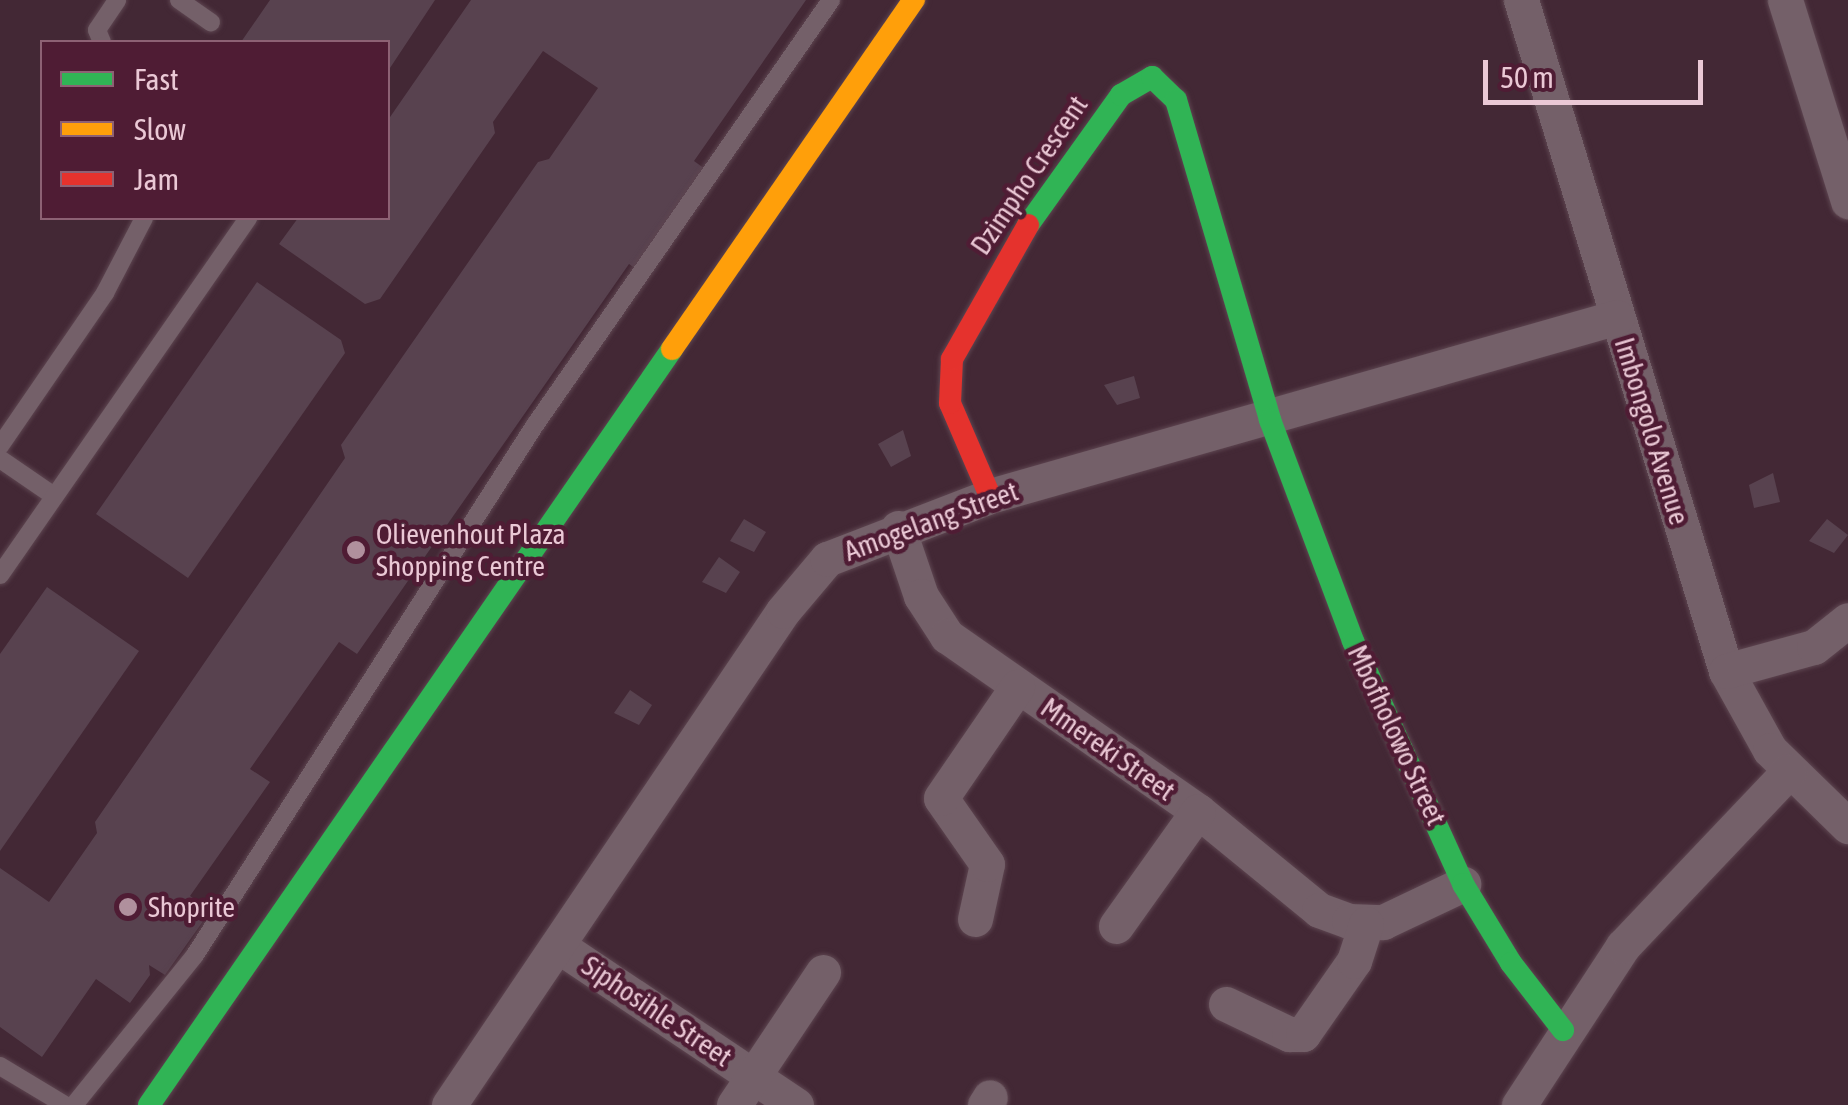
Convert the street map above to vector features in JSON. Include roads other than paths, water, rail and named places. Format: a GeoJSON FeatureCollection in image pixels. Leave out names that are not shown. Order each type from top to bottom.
{"type":"FeatureCollection","features":[{"type":"Feature","properties":{"kind":"street"},"geometry":{"type":"LineString","coordinates":[[150,1105],[914,0]]}},
{"type":"Feature","properties":{"kind":"street","name":"Imbongolo Avenue"},"geometry":{"type":"LineString","coordinates":[[1520,0],[1726,671],[1752,724],[1789,771],[1848,826]]}},
{"type":"Feature","properties":{"kind":"street"},"geometry":{"type":"LineString","coordinates":[[1786,0],[1848,201]]}},
{"type":"Feature","properties":{"kind":"street","name":"Dzimpho Crescent"},"geometry":{"type":"LineString","coordinates":[[990,496],[950,402],[952,359],[1053,182],[1122,95],[1145,79],[1157,80],[1176,100],[1270,420]]}},
{"type":"Feature","properties":{"kind":"street","name":"Amogelang Street"},"geometry":{"type":"LineString","coordinates":[[448,1105],[806,580],[827,559],[898,528],[990,496],[1270,420],[1617,317]]}},
{"type":"Feature","properties":{"kind":"street","name":"Mbofholowo Street"},"geometry":{"type":"LineString","coordinates":[[1270,420],[1326,576],[1464,884],[1511,964],[1563,1030]]}},
{"type":"Feature","properties":{"kind":"street","name":"Mmereki Street"},"geometry":{"type":"LineString","coordinates":[[898,528],[933,620],[971,656],[1198,811],[1319,910],[1366,924]]}},
{"type":"Feature","properties":{"kind":"street"},"geometry":{"type":"LineString","coordinates":[[1726,671],[1814,647],[1848,620]]}},
{"type":"Feature","properties":{"kind":"street","name":"Mmereki Street"},"geometry":{"type":"LineString","coordinates":[[975,919],[988,864],[941,798],[1018,687]]}},
{"type":"Feature","properties":{"kind":"street"},"geometry":{"type":"LineString","coordinates":[[1519,1105],[1563,1030],[1622,946],[1789,771]]}},
{"type":"Feature","properties":{"kind":"street","name":"Mmereki Street"},"geometry":{"type":"LineString","coordinates":[[1116,926],[1198,811]]}},
{"type":"Feature","properties":{"kind":"street"},"geometry":{"type":"LineString","coordinates":[[1226,1004],[1288,1034],[1303,1034],[1354,961],[1366,924],[1399,917],[1464,884]]}},
{"type":"Feature","properties":{"kind":"street","name":"Siphosihle Street"},"geometry":{"type":"LineString","coordinates":[[560,946],[744,1091],[796,1105]]}},
{"type":"Feature","properties":{"kind":"street","name":"Siphosihle Street"},"geometry":{"type":"LineString","coordinates":[[744,1091],[823,972]]}},
{"type":"Feature","properties":{"kind":"lane"},"geometry":{"type":"LineString","coordinates":[[101,40],[97,30],[117,0]]}},
{"type":"Feature","properties":{"kind":"lane"},"geometry":{"type":"LineString","coordinates":[[178,0],[212,22]]}},
{"type":"Feature","properties":{"kind":"lane"},"geometry":{"type":"LineString","coordinates":[[74,1105],[195,955],[535,425],[831,0]]}},
{"type":"Feature","properties":{"kind":"lane"},"geometry":{"type":"LineString","coordinates":[[0,446],[105,293],[143,220]]}},
{"type":"Feature","properties":{"kind":"lane"},"geometry":{"type":"LineString","coordinates":[[0,575],[247,220]]}},
{"type":"Feature","properties":{"kind":"lane"},"geometry":{"type":"LineString","coordinates":[[0,459],[54,496]]}},
{"type":"Feature","properties":{"kind":"lane"},"geometry":{"type":"LineString","coordinates":[[0,1066],[65,1105]]}},
{"type":"Feature","properties":{"kind":"place","name":"Olievenhout Plaza Shopping Centre"},"geometry":{"type":"Point","coordinates":[356,550]}},
{"type":"Feature","properties":{"kind":"place","name":"Shoprite"},"geometry":{"type":"Point","coordinates":[128,907]}}]}
